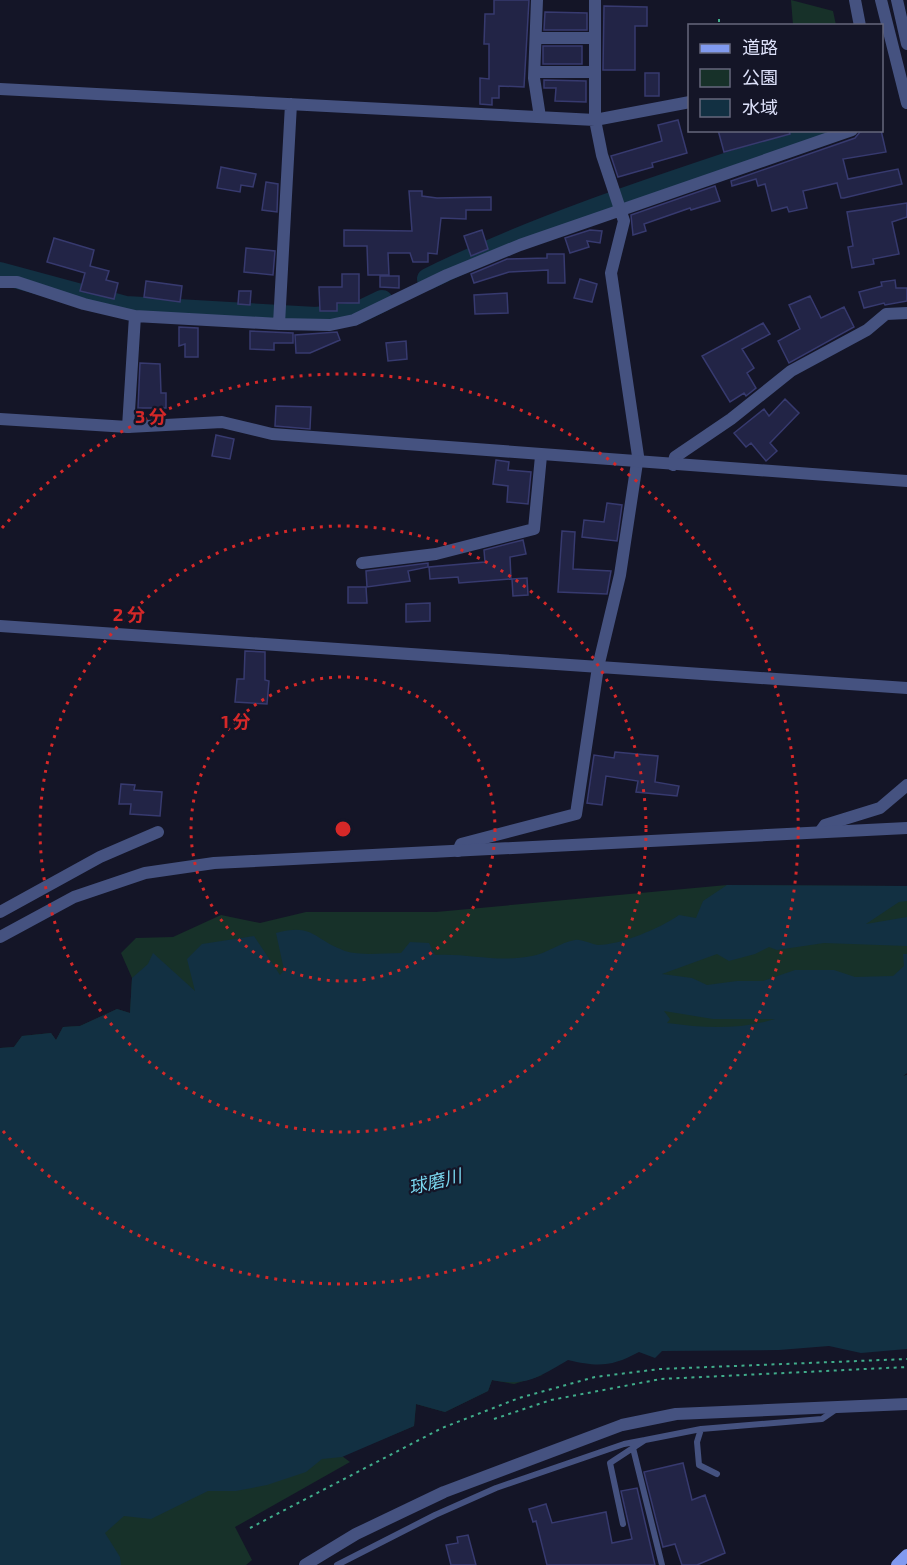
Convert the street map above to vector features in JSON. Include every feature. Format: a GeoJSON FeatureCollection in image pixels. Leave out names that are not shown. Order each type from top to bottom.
{"type":"FeatureCollection","features":[{"type":"Feature","properties":{"kind":"main road"},"geometry":{"type":"LineString","coordinates":[[897,1565],[907,1555]]}},
{"type":"Feature","properties":{"kind":"street"},"geometry":{"type":"LineString","coordinates":[[537,0],[535,72],[540,117]]}},
{"type":"Feature","properties":{"kind":"street"},"geometry":{"type":"LineString","coordinates":[[458,851],[461,844],[576,814],[598,667],[620,575],[637,462],[611,273],[623,230],[620,208],[602,155],[595,120],[595,0]]}},
{"type":"Feature","properties":{"kind":"street"},"geometry":{"type":"LineString","coordinates":[[855,0],[860,24]]}},
{"type":"Feature","properties":{"kind":"street"},"geometry":{"type":"LineString","coordinates":[[881,0],[907,103]]}},
{"type":"Feature","properties":{"kind":"street"},"geometry":{"type":"LineString","coordinates":[[897,0],[907,44]]}},
{"type":"Feature","properties":{"kind":"street"},"geometry":{"type":"LineString","coordinates":[[536,38],[594,38]]}},
{"type":"Feature","properties":{"kind":"street"},"geometry":{"type":"LineString","coordinates":[[535,72],[594,72]]}},
{"type":"Feature","properties":{"kind":"street"},"geometry":{"type":"LineString","coordinates":[[0,90],[595,120],[688,102]]}},
{"type":"Feature","properties":{"kind":"street"},"geometry":{"type":"LineString","coordinates":[[279,324],[291,104]]}},
{"type":"Feature","properties":{"kind":"street"},"geometry":{"type":"LineString","coordinates":[[0,282],[17,282],[84,304],[135,316],[330,325],[354,320],[461,269],[620,208],[846,132]]}},
{"type":"Feature","properties":{"kind":"street"},"geometry":{"type":"LineString","coordinates":[[673,465],[675,457],[731,419],[791,371],[867,330],[886,314],[907,313]]}},
{"type":"Feature","properties":{"kind":"street"},"geometry":{"type":"LineString","coordinates":[[128,427],[135,316]]}},
{"type":"Feature","properties":{"kind":"street"},"geometry":{"type":"LineString","coordinates":[[0,419],[128,427],[222,422],[272,434],[541,456],[907,481]]}},
{"type":"Feature","properties":{"kind":"street"},"geometry":{"type":"LineString","coordinates":[[362,563],[436,554],[534,529],[541,456]]}},
{"type":"Feature","properties":{"kind":"street"},"geometry":{"type":"LineString","coordinates":[[0,626],[207,638],[907,688]]}},
{"type":"Feature","properties":{"kind":"street"},"geometry":{"type":"LineString","coordinates":[[820,832],[825,825],[880,808],[907,785]]}},
{"type":"Feature","properties":{"kind":"street"},"geometry":{"type":"LineString","coordinates":[[0,937],[74,897],[146,873],[213,863],[551,848],[907,828]]}},
{"type":"Feature","properties":{"kind":"street"},"geometry":{"type":"LineString","coordinates":[[0,912],[100,857],[158,832]]}},
{"type":"Feature","properties":{"kind":"street"},"geometry":{"type":"LineString","coordinates":[[305,1565],[356,1534],[444,1492],[622,1425],[676,1414],[907,1404]]}},
{"type":"Feature","properties":{"kind":"lane"},"geometry":{"type":"LineString","coordinates":[[337,1565],[435,1515],[496,1488],[624,1444],[701,1429],[822,1419],[840,1406]]}},
{"type":"Feature","properties":{"kind":"lane"},"geometry":{"type":"LineString","coordinates":[[701,1429],[697,1442],[699,1465],[717,1474]]}},
{"type":"Feature","properties":{"kind":"lane"},"geometry":{"type":"LineString","coordinates":[[623,1524],[610,1463],[645,1440]]}},
{"type":"Feature","properties":{"kind":"lane"},"geometry":{"type":"LineString","coordinates":[[633,1448],[662,1565]]}},
{"type":"Feature","properties":{"kind":"path"},"geometry":{"type":"LineString","coordinates":[[719,19],[719,24]]}},
{"type":"Feature","properties":{"kind":"path"},"geometry":{"type":"LineString","coordinates":[[250,1528],[442,1428],[519,1398],[595,1377],[660,1369],[907,1359]]}},
{"type":"Feature","properties":{"kind":"path"},"geometry":{"type":"LineString","coordinates":[[494,1419],[551,1400],[661,1379],[907,1367]]}},
{"type":"Feature","properties":{"kind":"green space"},"geometry":{"type":"Polygon","coordinates":[[[791,0],[833,11],[836,24],[793,24],[791,0]]]}},
{"type":"Feature","properties":{"kind":"green space"},"geometry":{"type":"Polygon","coordinates":[[[727,885],[907,886],[907,1073],[903,1076],[907,1075],[907,1114],[0,1057],[0,1048],[14,1047],[22,1036],[51,1033],[56,1040],[63,1027],[80,1026],[117,1009],[130,1013],[132,978],[121,953],[136,938],[173,937],[221,915],[260,923],[306,912],[436,912],[727,885]]]}},
{"type":"Feature","properties":{"kind":"green space"},"geometry":{"type":"Polygon","coordinates":[[[543,1375],[514,1384],[492,1380],[488,1391],[445,1412],[416,1404],[414,1426],[342,1456],[350,1462],[235,1527],[252,1560],[246,1565],[0,1565],[396,1386],[543,1375]]]}},
{"type":"Feature","properties":{"kind":"water","name":"球磨川"},"geometry":{"type":"Polygon","coordinates":[[[727,885],[907,886],[907,901],[899,902],[866,924],[907,917],[907,946],[824,943],[777,950],[769,947],[755,954],[729,961],[717,954],[662,974],[692,978],[707,985],[737,981],[763,981],[795,970],[834,970],[855,977],[893,976],[904,966],[903,954],[907,954],[907,1073],[903,1076],[907,1075],[907,1349],[861,1353],[829,1346],[779,1350],[662,1351],[655,1358],[639,1352],[620,1361],[604,1364],[568,1360],[532,1379],[514,1382],[492,1380],[488,1391],[445,1412],[416,1404],[414,1426],[342,1457],[322,1459],[306,1472],[267,1485],[236,1491],[208,1491],[151,1519],[124,1516],[105,1533],[120,1557],[121,1565],[0,1565],[0,1048],[14,1047],[22,1036],[51,1033],[56,1040],[63,1027],[80,1026],[117,1009],[130,1013],[132,978],[148,964],[153,953],[195,991],[187,959],[202,944],[254,936],[280,975],[284,970],[276,933],[289,930],[306,931],[345,951],[358,953],[401,953],[410,942],[429,943],[435,955],[519,958],[537,955],[575,940],[598,945],[629,939],[679,915],[696,918],[703,901],[727,885]],[[664,1011],[670,1019],[667,1023],[694,1026],[748,1025],[775,1019],[713,1019],[664,1011]]]}},
{"type":"Feature","properties":{"kind":"building"},"geometry":{"type":"Polygon","coordinates":[[[494,0],[529,0],[524,87],[499,86],[499,98],[492,98],[492,105],[480,104],[480,78],[489,79],[489,44],[484,44],[485,14],[494,14],[494,0]]]}},
{"type":"Feature","properties":{"kind":"building"},"geometry":{"type":"Polygon","coordinates":[[[604,6],[647,7],[647,26],[635,26],[635,70],[603,70],[604,6]]]}},
{"type":"Feature","properties":{"kind":"building"},"geometry":{"type":"Polygon","coordinates":[[[545,12],[587,13],[587,30],[544,30],[545,12]]]}},
{"type":"Feature","properties":{"kind":"building"},"geometry":{"type":"Polygon","coordinates":[[[543,46],[582,46],[582,64],[543,64],[543,46]]]}},
{"type":"Feature","properties":{"kind":"building"},"geometry":{"type":"Polygon","coordinates":[[[645,73],[659,73],[659,96],[645,96],[645,73]]]}},
{"type":"Feature","properties":{"kind":"building"},"geometry":{"type":"Polygon","coordinates":[[[544,80],[586,81],[586,102],[555,101],[556,88],[544,88],[544,80]]]}},
{"type":"Feature","properties":{"kind":"building"},"geometry":{"type":"Polygon","coordinates":[[[678,120],[687,153],[652,163],[653,167],[618,177],[611,156],[662,141],[658,125],[678,120]]]}},
{"type":"Feature","properties":{"kind":"building"},"geometry":{"type":"Polygon","coordinates":[[[719,132],[790,132],[790,134],[724,152],[719,132]]]}},
{"type":"Feature","properties":{"kind":"building"},"geometry":{"type":"Polygon","coordinates":[[[860,132],[881,132],[886,152],[843,159],[848,179],[898,169],[902,184],[844,198],[841,198],[837,183],[803,191],[807,208],[789,212],[787,207],[772,211],[765,184],[758,186],[756,179],[732,186],[731,181],[855,138],[860,132]]]}},
{"type":"Feature","properties":{"kind":"building"},"geometry":{"type":"Polygon","coordinates":[[[221,167],[256,174],[253,187],[241,185],[240,192],[217,188],[221,167]]]}},
{"type":"Feature","properties":{"kind":"building"},"geometry":{"type":"Polygon","coordinates":[[[266,182],[278,184],[277,212],[262,210],[266,182]]]}},
{"type":"Feature","properties":{"kind":"building"},"geometry":{"type":"Polygon","coordinates":[[[715,186],[720,201],[691,210],[690,208],[644,224],[646,231],[633,235],[631,215],[715,186]]]}},
{"type":"Feature","properties":{"kind":"building"},"geometry":{"type":"Polygon","coordinates":[[[409,191],[422,191],[422,196],[437,198],[491,197],[491,210],[466,210],[466,219],[441,218],[437,254],[428,253],[428,262],[413,262],[410,253],[388,253],[389,275],[368,275],[367,246],[344,246],[344,230],[412,231],[409,191]]]}},
{"type":"Feature","properties":{"kind":"building"},"geometry":{"type":"Polygon","coordinates":[[[907,203],[907,217],[892,222],[899,254],[873,259],[874,264],[852,268],[848,247],[853,246],[847,212],[907,203]]]}},
{"type":"Feature","properties":{"kind":"building"},"geometry":{"type":"Polygon","coordinates":[[[482,230],[488,249],[471,256],[464,236],[482,230]]]}},
{"type":"Feature","properties":{"kind":"building"},"geometry":{"type":"Polygon","coordinates":[[[590,230],[602,231],[600,243],[587,241],[589,247],[570,253],[565,238],[590,230]]]}},
{"type":"Feature","properties":{"kind":"building"},"geometry":{"type":"Polygon","coordinates":[[[54,238],[94,250],[90,266],[109,271],[106,280],[118,283],[114,299],[80,291],[85,273],[47,262],[54,238]]]}},
{"type":"Feature","properties":{"kind":"building"},"geometry":{"type":"Polygon","coordinates":[[[246,248],[275,251],[273,275],[244,272],[246,248]]]}},
{"type":"Feature","properties":{"kind":"building"},"geometry":{"type":"Polygon","coordinates":[[[547,254],[564,254],[565,283],[548,283],[548,270],[509,272],[474,283],[471,274],[507,259],[547,258],[547,254]]]}},
{"type":"Feature","properties":{"kind":"building"},"geometry":{"type":"Polygon","coordinates":[[[342,274],[359,274],[359,303],[337,303],[337,311],[320,311],[319,287],[342,287],[342,274]]]}},
{"type":"Feature","properties":{"kind":"building"},"geometry":{"type":"Polygon","coordinates":[[[380,276],[399,276],[399,288],[380,287],[380,276]]]}},
{"type":"Feature","properties":{"kind":"building"},"geometry":{"type":"Polygon","coordinates":[[[580,279],[597,284],[592,302],[574,298],[580,279]]]}},
{"type":"Feature","properties":{"kind":"building"},"geometry":{"type":"Polygon","coordinates":[[[895,280],[896,288],[907,288],[907,301],[864,308],[859,292],[882,286],[881,282],[895,280]]]}},
{"type":"Feature","properties":{"kind":"building"},"geometry":{"type":"Polygon","coordinates":[[[146,281],[182,286],[180,302],[144,297],[146,281]]]}},
{"type":"Feature","properties":{"kind":"building"},"geometry":{"type":"Polygon","coordinates":[[[239,291],[251,291],[250,305],[238,304],[239,291]]]}},
{"type":"Feature","properties":{"kind":"building"},"geometry":{"type":"Polygon","coordinates":[[[507,293],[508,313],[475,314],[474,295],[507,293]]]}},
{"type":"Feature","properties":{"kind":"building"},"geometry":{"type":"Polygon","coordinates":[[[810,296],[821,318],[844,307],[854,327],[789,363],[778,341],[800,329],[789,305],[810,296]]]}},
{"type":"Feature","properties":{"kind":"building"},"geometry":{"type":"Polygon","coordinates":[[[763,323],[770,334],[742,349],[754,368],[747,373],[756,388],[746,396],[744,393],[730,402],[702,356],[763,323]]]}},
{"type":"Feature","properties":{"kind":"building"},"geometry":{"type":"Polygon","coordinates":[[[179,327],[198,328],[198,357],[185,357],[185,344],[179,346],[179,327]]]}},
{"type":"Feature","properties":{"kind":"building"},"geometry":{"type":"Polygon","coordinates":[[[250,331],[293,333],[293,343],[274,343],[274,350],[250,349],[250,331]]]}},
{"type":"Feature","properties":{"kind":"building"},"geometry":{"type":"Polygon","coordinates":[[[337,332],[340,340],[310,353],[296,353],[295,335],[337,332]]]}},
{"type":"Feature","properties":{"kind":"building"},"geometry":{"type":"Polygon","coordinates":[[[406,341],[407,359],[388,361],[386,343],[406,341]]]}},
{"type":"Feature","properties":{"kind":"building"},"geometry":{"type":"Polygon","coordinates":[[[140,363],[160,364],[161,393],[166,393],[166,408],[138,408],[140,363]]]}},
{"type":"Feature","properties":{"kind":"building"},"geometry":{"type":"Polygon","coordinates":[[[785,399],[799,413],[770,443],[777,451],[766,461],[751,443],[746,447],[734,433],[764,409],[769,416],[785,399]]]}},
{"type":"Feature","properties":{"kind":"building"},"geometry":{"type":"Polygon","coordinates":[[[276,406],[311,407],[310,429],[275,426],[276,406]]]}},
{"type":"Feature","properties":{"kind":"building"},"geometry":{"type":"Polygon","coordinates":[[[216,435],[234,439],[230,459],[212,456],[216,435]]]}},
{"type":"Feature","properties":{"kind":"building"},"geometry":{"type":"Polygon","coordinates":[[[496,460],[509,462],[508,470],[531,472],[528,504],[507,502],[508,486],[493,484],[496,460]]]}},
{"type":"Feature","properties":{"kind":"building"},"geometry":{"type":"Polygon","coordinates":[[[607,503],[622,505],[617,541],[582,537],[584,520],[604,522],[607,503]]]}},
{"type":"Feature","properties":{"kind":"building"},"geometry":{"type":"Polygon","coordinates":[[[562,531],[575,532],[573,569],[611,571],[607,594],[558,592],[562,531]]]}},
{"type":"Feature","properties":{"kind":"building"},"geometry":{"type":"Polygon","coordinates":[[[523,540],[526,554],[510,557],[511,579],[459,583],[458,577],[430,579],[429,567],[485,562],[484,550],[523,540]]]}},
{"type":"Feature","properties":{"kind":"building"},"geometry":{"type":"Polygon","coordinates":[[[428,563],[428,567],[408,571],[410,581],[367,587],[366,571],[428,563]]]}},
{"type":"Feature","properties":{"kind":"building"},"geometry":{"type":"Polygon","coordinates":[[[527,578],[528,595],[513,596],[512,579],[527,578]]]}},
{"type":"Feature","properties":{"kind":"building"},"geometry":{"type":"Polygon","coordinates":[[[348,587],[366,587],[367,603],[348,603],[348,587]]]}},
{"type":"Feature","properties":{"kind":"building"},"geometry":{"type":"Polygon","coordinates":[[[430,603],[430,621],[406,622],[406,604],[430,603]]]}},
{"type":"Feature","properties":{"kind":"building"},"geometry":{"type":"Polygon","coordinates":[[[245,651],[265,652],[265,680],[269,681],[267,704],[235,702],[237,679],[244,679],[245,651]]]}},
{"type":"Feature","properties":{"kind":"building"},"geometry":{"type":"Polygon","coordinates":[[[615,752],[658,756],[655,782],[679,786],[677,796],[636,792],[638,781],[606,776],[602,805],[587,803],[594,755],[614,758],[615,752]]]}},
{"type":"Feature","properties":{"kind":"building"},"geometry":{"type":"Polygon","coordinates":[[[121,784],[135,785],[134,790],[162,792],[160,816],[130,814],[131,804],[119,804],[121,784]]]}},
{"type":"Feature","properties":{"kind":"building"},"geometry":{"type":"Polygon","coordinates":[[[683,1463],[692,1500],[705,1495],[725,1553],[697,1565],[682,1565],[675,1544],[663,1547],[644,1472],[683,1463]]]}},
{"type":"Feature","properties":{"kind":"building"},"geometry":{"type":"Polygon","coordinates":[[[637,1488],[655,1565],[547,1565],[536,1521],[533,1522],[529,1509],[546,1504],[552,1523],[606,1512],[612,1543],[632,1539],[621,1491],[637,1488]]]}},
{"type":"Feature","properties":{"kind":"building"},"geometry":{"type":"Polygon","coordinates":[[[468,1535],[476,1565],[451,1565],[446,1545],[458,1543],[457,1537],[468,1535]]]}},
{"type":"Feature","properties":{"kind":"waterway"},"geometry":{"type":"LineString","coordinates":[[428,279],[575,216],[822,132]]}},
{"type":"Feature","properties":{"kind":"waterway"},"geometry":{"type":"LineString","coordinates":[[0,273],[126,307],[316,318],[357,313],[382,301]]}}]}
